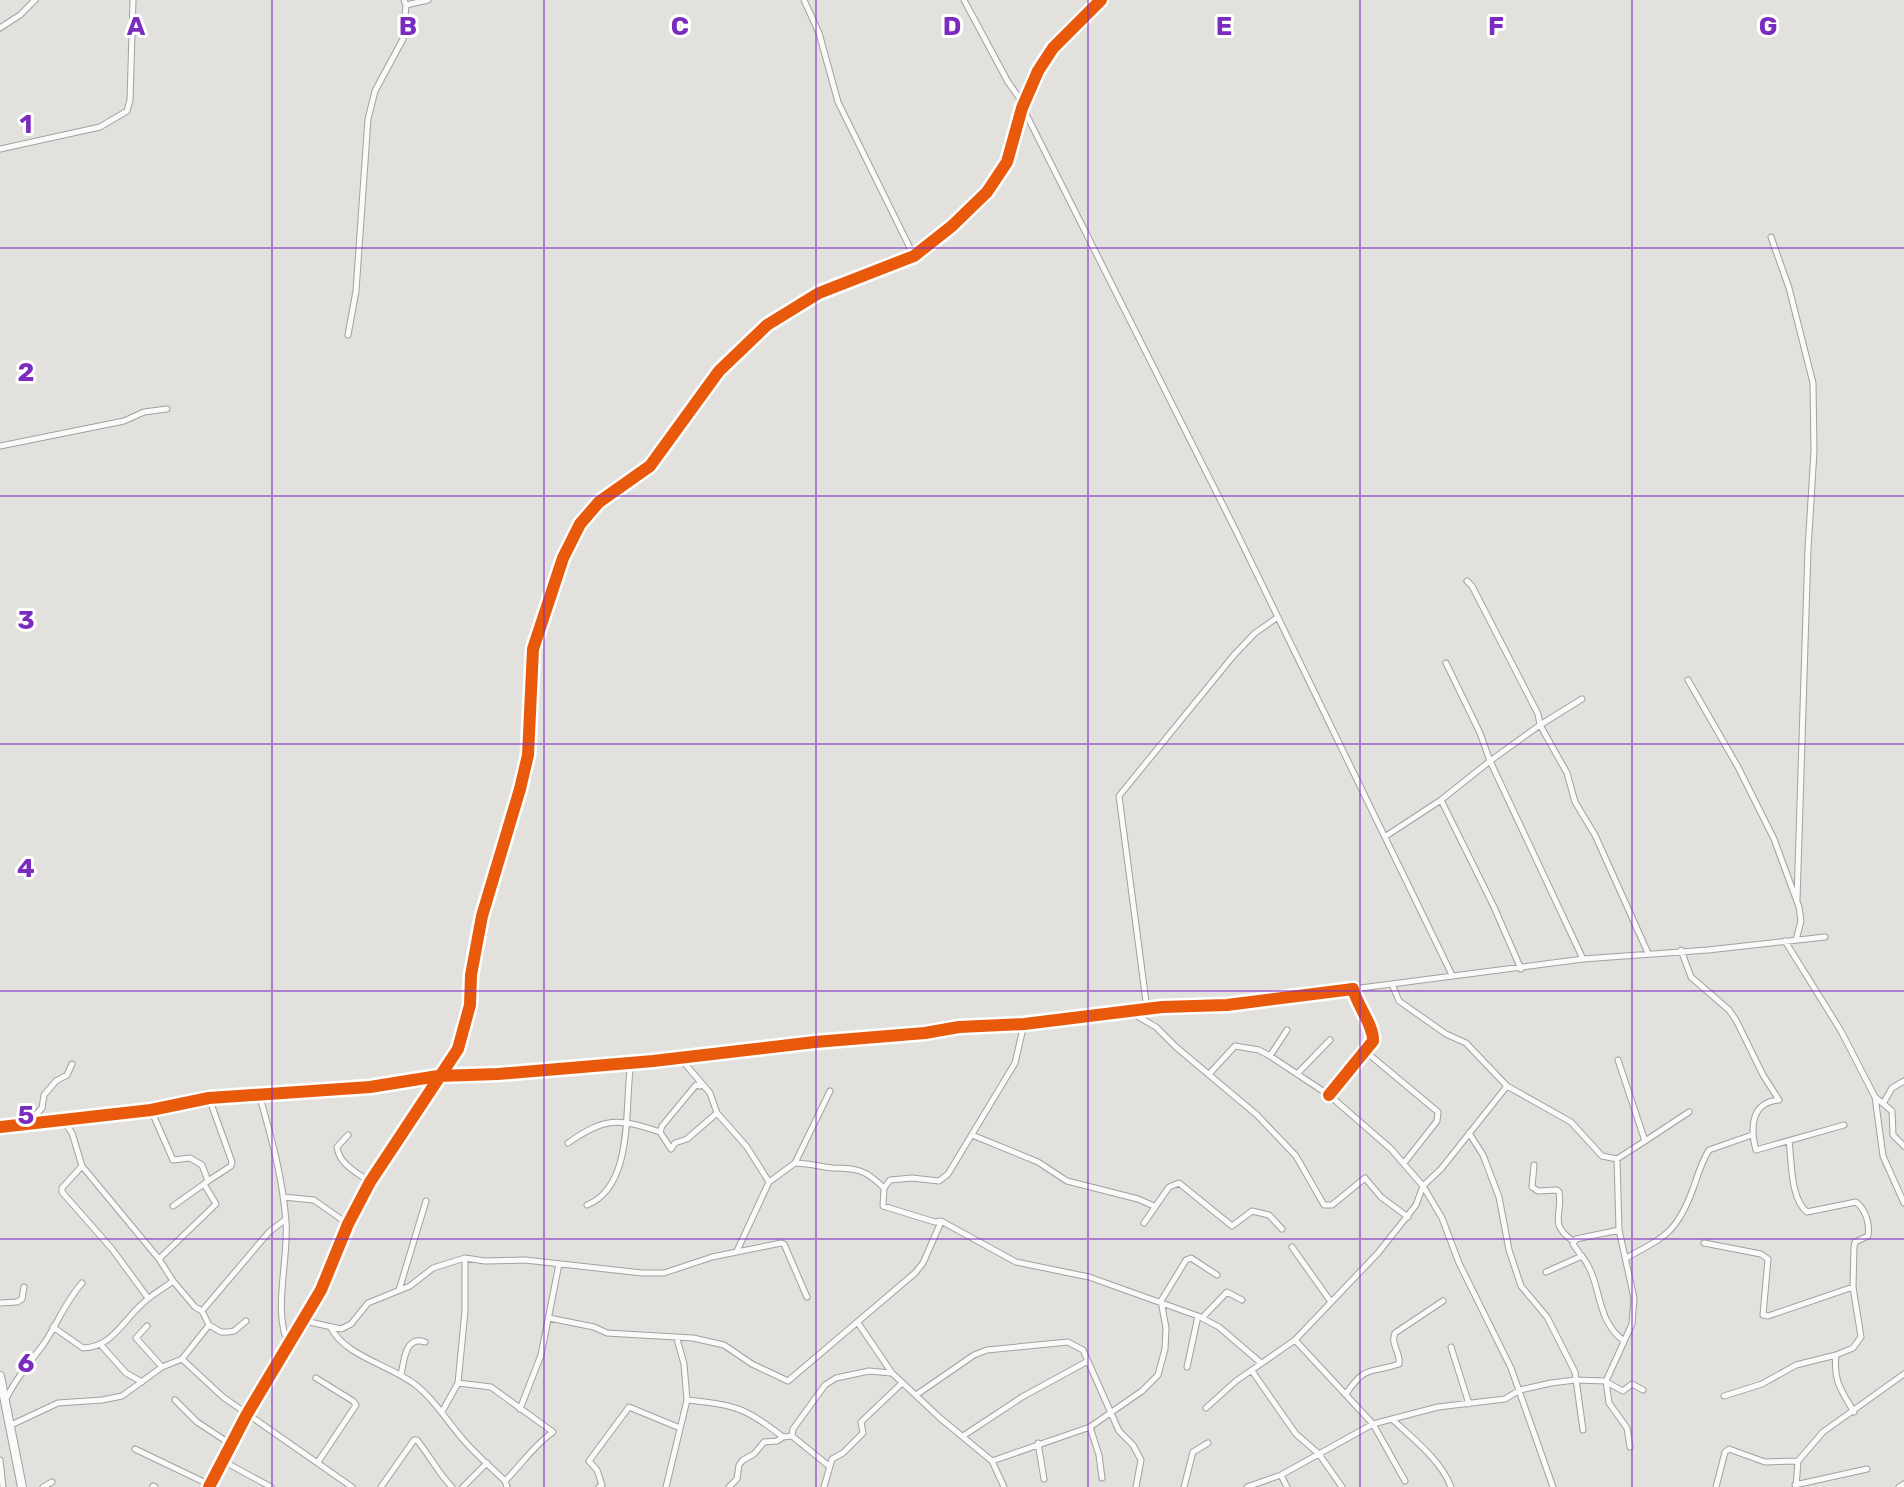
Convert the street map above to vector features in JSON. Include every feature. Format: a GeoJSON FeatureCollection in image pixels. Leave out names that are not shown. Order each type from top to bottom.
{"type":"FeatureCollection","features":[{"type":"Feature","properties":{"kind":"highway"},"geometry":{"type":"LineString","coordinates":[[1,1380],[22,1487]]}},
{"type":"Feature","properties":{"kind":"street"},"geometry":{"type":"LineString","coordinates":[[0,28],[35,0]]}},
{"type":"Feature","properties":{"kind":"street"},"geometry":{"type":"LineString","coordinates":[[0,149],[100,127],[127,111],[130,100],[133,0]]}},
{"type":"Feature","properties":{"kind":"street"},"geometry":{"type":"LineString","coordinates":[[348,335],[356,291],[368,119],[375,91],[403,39],[405,3],[428,0]]}},
{"type":"Feature","properties":{"kind":"street"},"geometry":{"type":"LineString","coordinates":[[804,0],[819,33],[838,102],[914,256]]}},
{"type":"Feature","properties":{"kind":"street"},"geometry":{"type":"LineString","coordinates":[[964,0],[1023,106],[1278,617],[1452,975]]}},
{"type":"Feature","properties":{"kind":"street"},"geometry":{"type":"LineString","coordinates":[[135,1449],[209,1486],[247,1414],[305,1321],[370,1182],[458,1049],[470,1005],[471,975],[482,916],[528,755],[533,649],[563,558],[580,524],[599,502],[650,466],[719,371],[767,325],[819,293],[914,256],[952,226],[998,178],[1007,162],[1023,106],[1038,71],[1053,48],[1101,0]]}},
{"type":"Feature","properties":{"kind":"street"},"geometry":{"type":"LineString","coordinates":[[1771,237],[1789,288],[1813,383],[1814,451],[1807,567],[1797,900]]}},
{"type":"Feature","properties":{"kind":"street"},"geometry":{"type":"LineString","coordinates":[[0,446],[124,421],[144,412],[167,409]]}},
{"type":"Feature","properties":{"kind":"street"},"geometry":{"type":"LineString","coordinates":[[1467,581],[1495,628],[1538,714],[1540,725],[1567,773],[1575,802],[1595,835],[1648,953]]}},
{"type":"Feature","properties":{"kind":"street"},"geometry":{"type":"LineString","coordinates":[[1147,1009],[1119,796],[1234,655],[1255,633],[1278,617]]}},
{"type":"Feature","properties":{"kind":"street"},"geometry":{"type":"LineString","coordinates":[[1446,663],[1583,959]]}},
{"type":"Feature","properties":{"kind":"street"},"geometry":{"type":"LineString","coordinates":[[1688,680],[1738,767],[1774,839],[1797,900],[1801,921],[1796,940]]}},
{"type":"Feature","properties":{"kind":"street"},"geometry":{"type":"LineString","coordinates":[[1386,836],[1441,800],[1540,725],[1582,699]]}},
{"type":"Feature","properties":{"kind":"street"},"geometry":{"type":"LineString","coordinates":[[1441,800],[1521,969]]}},
{"type":"Feature","properties":{"kind":"street"},"geometry":{"type":"LineString","coordinates":[[0,1127],[151,1110],[209,1098],[370,1087],[438,1076],[498,1074],[680,1058],[815,1042],[875,1039],[959,1027],[1024,1024],[1147,1009],[1227,1005],[1583,959],[1825,937]]}},
{"type":"Feature","properties":{"kind":"street"},"geometry":{"type":"LineString","coordinates":[[1785,940],[1841,1031],[1875,1097],[1883,1156],[1904,1203]]}},
{"type":"Feature","properties":{"kind":"street"},"geometry":{"type":"LineString","coordinates":[[1681,950],[1691,977],[1736,1020],[1779,1100],[1760,1106],[1754,1115],[1752,1135],[1756,1150],[1844,1125]]}},
{"type":"Feature","properties":{"kind":"street"},"geometry":{"type":"LineString","coordinates":[[1392,984],[1399,1001],[1446,1034],[1466,1043],[1507,1086],[1571,1122],[1602,1156],[1617,1159],[1689,1112]]}},
{"type":"Feature","properties":{"kind":"street"},"geometry":{"type":"LineString","coordinates":[[1329,1095],[1373,1041],[1374,1031],[1357,1005],[1353,989]]}},
{"type":"Feature","properties":{"kind":"street"},"geometry":{"type":"LineString","coordinates":[[1129,1012],[1156,1027],[1257,1115],[1296,1156],[1324,1205],[1332,1205],[1365,1178],[1381,1197],[1408,1217]]}},
{"type":"Feature","properties":{"kind":"street"},"geometry":{"type":"LineString","coordinates":[[1024,1024],[1015,1063],[944,1180],[890,1180],[884,1188],[883,1206],[935,1222],[941,1221],[1016,1262],[1089,1277],[1200,1317],[1219,1327],[1261,1363]]}},
{"type":"Feature","properties":{"kind":"street"},"geometry":{"type":"LineString","coordinates":[[1270,1056],[1287,1030]]}},
{"type":"Feature","properties":{"kind":"street"},"geometry":{"type":"LineString","coordinates":[[1297,1074],[1330,1040]]}},
{"type":"Feature","properties":{"kind":"street"},"geometry":{"type":"LineString","coordinates":[[1210,1073],[1235,1046],[1259,1050],[1329,1095],[1404,1163],[1423,1186],[1442,1218],[1459,1263],[1487,1315],[1520,1390],[1553,1487]]}},
{"type":"Feature","properties":{"kind":"street"},"geometry":{"type":"LineString","coordinates":[[1365,1051],[1438,1112],[1437,1121],[1404,1163]]}},
{"type":"Feature","properties":{"kind":"street"},"geometry":{"type":"LineString","coordinates":[[680,1058],[710,1093],[717,1113],[747,1147],[769,1182]]}},
{"type":"Feature","properties":{"kind":"street"},"geometry":{"type":"LineString","coordinates":[[1618,1060],[1645,1141]]}},
{"type":"Feature","properties":{"kind":"street"},"geometry":{"type":"LineString","coordinates":[[587,1205],[598,1201],[613,1182],[625,1145],[631,1062]]}},
{"type":"Feature","properties":{"kind":"street"},"geometry":{"type":"LineString","coordinates":[[28,1123],[42,1108],[44,1095],[56,1081],[67,1075],[72,1064]]}},
{"type":"Feature","properties":{"kind":"street"},"geometry":{"type":"LineString","coordinates":[[1884,1102],[1892,1088],[1904,1081]]}},
{"type":"Feature","properties":{"kind":"street"},"geometry":{"type":"LineString","coordinates":[[660,1132],[696,1085],[702,1086]]}},
{"type":"Feature","properties":{"kind":"street"},"geometry":{"type":"LineString","coordinates":[[1206,1408],[1236,1381],[1295,1340],[1331,1302],[1408,1217],[1423,1186],[1441,1169],[1507,1086]]}},
{"type":"Feature","properties":{"kind":"street"},"geometry":{"type":"LineString","coordinates":[[736,1252],[769,1182],[795,1163],[830,1091]]}},
{"type":"Feature","properties":{"kind":"street"},"geometry":{"type":"LineString","coordinates":[[259,1094],[270,1131],[286,1219],[288,1248],[282,1327],[290,1346]]}},
{"type":"Feature","properties":{"kind":"street"},"geometry":{"type":"LineString","coordinates":[[1875,1097],[1892,1111],[1893,1135],[1904,1146]]}},
{"type":"Feature","properties":{"kind":"street"},"geometry":{"type":"LineString","coordinates":[[173,1206],[231,1166],[209,1098]]}},
{"type":"Feature","properties":{"kind":"street"},"geometry":{"type":"LineString","coordinates":[[151,1110],[173,1160],[190,1158],[199,1162],[216,1204],[159,1259]]}},
{"type":"Feature","properties":{"kind":"street"},"geometry":{"type":"LineString","coordinates":[[568,1143],[591,1127],[625,1120],[660,1132],[671,1149],[717,1113]]}},
{"type":"Feature","properties":{"kind":"street"},"geometry":{"type":"LineString","coordinates":[[63,1120],[68,1124],[82,1166],[159,1259],[173,1281],[202,1311],[209,1325],[221,1332],[228,1332],[246,1321]]}},
{"type":"Feature","properties":{"kind":"street"},"geometry":{"type":"LineString","coordinates":[[1469,1133],[1483,1155],[1499,1197],[1509,1250],[1521,1286],[1547,1317],[1573,1367],[1583,1430]]}},
{"type":"Feature","properties":{"kind":"street"},"geometry":{"type":"LineString","coordinates":[[348,1135],[337,1147],[337,1153],[343,1162],[370,1182]]}},
{"type":"Feature","properties":{"kind":"street"},"geometry":{"type":"LineString","coordinates":[[972,1135],[1038,1162],[1067,1181],[1129,1196],[1154,1206]]}},
{"type":"Feature","properties":{"kind":"street"},"geometry":{"type":"LineString","coordinates":[[1626,1258],[1658,1241],[1676,1226],[1684,1214],[1709,1150],[1752,1135]]}},
{"type":"Feature","properties":{"kind":"street"},"geometry":{"type":"LineString","coordinates":[[1724,1396],[1762,1384],[1796,1365],[1853,1348],[1861,1337],[1853,1287],[1855,1242],[1868,1236],[1869,1227],[1862,1207],[1856,1202],[1815,1212],[1802,1208],[1796,1192],[1789,1141]]}},
{"type":"Feature","properties":{"kind":"street"},"geometry":{"type":"LineString","coordinates":[[1617,1159],[1619,1230],[1634,1298],[1632,1324],[1607,1382],[1609,1403],[1627,1428],[1630,1447]]}},
{"type":"Feature","properties":{"kind":"street"},"geometry":{"type":"LineString","coordinates":[[795,1163],[833,1168],[843,1166],[870,1174],[884,1188]]}},
{"type":"Feature","properties":{"kind":"street"},"geometry":{"type":"LineString","coordinates":[[1534,1165],[1532,1187],[1538,1191],[1559,1192],[1557,1222],[1563,1234],[1573,1241],[1596,1282],[1603,1315],[1615,1334],[1624,1341]]}},
{"type":"Feature","properties":{"kind":"street"},"geometry":{"type":"LineString","coordinates":[[82,1166],[62,1188],[62,1192],[112,1249],[148,1298]]}},
{"type":"Feature","properties":{"kind":"street"},"geometry":{"type":"LineString","coordinates":[[1144,1223],[1169,1187],[1179,1183],[1232,1226],[1252,1211],[1269,1215],[1282,1229]]}},
{"type":"Feature","properties":{"kind":"street"},"geometry":{"type":"LineString","coordinates":[[283,1197],[314,1200],[348,1224]]}},
{"type":"Feature","properties":{"kind":"street"},"geometry":{"type":"LineString","coordinates":[[399,1291],[426,1201]]}},
{"type":"Feature","properties":{"kind":"street"},"geometry":{"type":"LineString","coordinates":[[202,1311],[269,1232],[286,1219]]}},
{"type":"Feature","properties":{"kind":"street"},"geometry":{"type":"LineString","coordinates":[[549,1318],[594,1327],[607,1333],[693,1338],[724,1345],[752,1364],[788,1381],[915,1273],[923,1263],[941,1221]]}},
{"type":"Feature","properties":{"kind":"street"},"geometry":{"type":"LineString","coordinates":[[1573,1241],[1619,1230]]}},
{"type":"Feature","properties":{"kind":"street"},"geometry":{"type":"LineString","coordinates":[[1704,1243],[1761,1254],[1768,1259],[1763,1315],[1768,1316],[1853,1287]]}},
{"type":"Feature","properties":{"kind":"street"},"geometry":{"type":"LineString","coordinates":[[305,1321],[341,1329],[351,1324],[368,1303],[410,1286],[433,1268],[465,1258],[664,1273],[736,1252],[784,1244],[807,1297]]}},
{"type":"Feature","properties":{"kind":"street"},"geometry":{"type":"LineString","coordinates":[[1292,1247],[1331,1302]]}},
{"type":"Feature","properties":{"kind":"street"},"geometry":{"type":"LineString","coordinates":[[1546,1272],[1580,1255]]}},
{"type":"Feature","properties":{"kind":"street"},"geometry":{"type":"LineString","coordinates":[[443,1410],[458,1383],[465,1311],[465,1258]]}},
{"type":"Feature","properties":{"kind":"street"},"geometry":{"type":"LineString","coordinates":[[992,1461],[1090,1427],[1142,1391],[1158,1375],[1165,1349],[1166,1328],[1161,1301],[1188,1258],[1217,1275]]}},
{"type":"Feature","properties":{"kind":"street"},"geometry":{"type":"LineString","coordinates":[[520,1409],[541,1355],[559,1263]]}},
{"type":"Feature","properties":{"kind":"street"},"geometry":{"type":"LineString","coordinates":[[53,1327],[83,1348],[101,1345],[148,1298],[173,1281]]}},
{"type":"Feature","properties":{"kind":"street"},"geometry":{"type":"LineString","coordinates":[[6,1400],[17,1377],[82,1283]]}},
{"type":"Feature","properties":{"kind":"street"},"geometry":{"type":"LineString","coordinates":[[0,1303],[22,1299],[24,1287]]}},
{"type":"Feature","properties":{"kind":"street"},"geometry":{"type":"LineString","coordinates":[[1187,1367],[1200,1317],[1227,1292],[1242,1300]]}},
{"type":"Feature","properties":{"kind":"street"},"geometry":{"type":"LineString","coordinates":[[1346,1394],[1365,1372],[1399,1364],[1395,1333],[1443,1301]]}},
{"type":"Feature","properties":{"kind":"street"},"geometry":{"type":"LineString","coordinates":[[858,1322],[892,1373],[992,1461],[1004,1487]]}},
{"type":"Feature","properties":{"kind":"street"},"geometry":{"type":"LineString","coordinates":[[11,1425],[58,1403],[122,1396],[162,1367],[182,1359],[209,1325]]}},
{"type":"Feature","properties":{"kind":"street"},"geometry":{"type":"LineString","coordinates":[[147,1326],[136,1338],[162,1367]]}},
{"type":"Feature","properties":{"kind":"street"},"geometry":{"type":"LineString","coordinates":[[331,1328],[362,1356],[417,1386],[443,1410],[462,1439],[506,1484],[543,1439],[553,1432],[491,1387],[458,1383]]}},
{"type":"Feature","properties":{"kind":"street"},"geometry":{"type":"LineString","coordinates":[[666,1487],[687,1400],[684,1364],[677,1339]]}},
{"type":"Feature","properties":{"kind":"street"},"geometry":{"type":"LineString","coordinates":[[1295,1340],[1373,1424],[1405,1481]]}},
{"type":"Feature","properties":{"kind":"street"},"geometry":{"type":"LineString","coordinates":[[401,1375],[411,1342],[425,1342]]}},
{"type":"Feature","properties":{"kind":"street"},"geometry":{"type":"LineString","coordinates":[[916,1395],[974,1355],[987,1350],[1068,1342],[1083,1350],[1119,1431],[1133,1445],[1141,1460],[1136,1487]]}},
{"type":"Feature","properties":{"kind":"street"},"geometry":{"type":"LineString","coordinates":[[101,1345],[126,1373],[142,1382]]}},
{"type":"Feature","properties":{"kind":"street"},"geometry":{"type":"LineString","coordinates":[[1451,1347],[1469,1404]]}},
{"type":"Feature","properties":{"kind":"street"},"geometry":{"type":"LineString","coordinates":[[1836,1355],[1836,1383],[1854,1412]]}},
{"type":"Feature","properties":{"kind":"street"},"geometry":{"type":"LineString","coordinates":[[182,1359],[223,1397],[352,1487]]}},
{"type":"Feature","properties":{"kind":"street"},"geometry":{"type":"LineString","coordinates":[[963,1436],[1022,1397],[1088,1361]]}},
{"type":"Feature","properties":{"kind":"street"},"geometry":{"type":"LineString","coordinates":[[1252,1371],[1296,1434],[1319,1454],[1342,1487]]}},
{"type":"Feature","properties":{"kind":"street"},"geometry":{"type":"LineString","coordinates":[[792,1436],[793,1429],[825,1385],[836,1378],[857,1373],[892,1373]]}},
{"type":"Feature","properties":{"kind":"street"},"geometry":{"type":"LineString","coordinates":[[1867,1469],[1796,1486],[1798,1461],[1823,1432],[1904,1374]]}},
{"type":"Feature","properties":{"kind":"street"},"geometry":{"type":"LineString","coordinates":[[316,1378],[356,1405],[318,1462]]}},
{"type":"Feature","properties":{"kind":"street"},"geometry":{"type":"LineString","coordinates":[[1247,1487],[1281,1475],[1373,1424],[1438,1407],[1505,1399],[1520,1390],[1575,1380],[1607,1382],[1623,1391],[1632,1384],[1643,1390]]}},
{"type":"Feature","properties":{"kind":"street"},"geometry":{"type":"LineString","coordinates":[[824,1487],[832,1459],[843,1453],[863,1433],[861,1422],[903,1382]]}},
{"type":"Feature","properties":{"kind":"street"},"geometry":{"type":"LineString","coordinates":[[175,1400],[197,1422],[232,1445]]}},
{"type":"Feature","properties":{"kind":"street"},"geometry":{"type":"LineString","coordinates":[[687,1400],[731,1404],[783,1437]]}},
{"type":"Feature","properties":{"kind":"street"},"geometry":{"type":"LineString","coordinates":[[599,1487],[602,1485],[601,1478],[589,1461],[629,1407],[680,1428]]}},
{"type":"Feature","properties":{"kind":"street"},"geometry":{"type":"LineString","coordinates":[[0,1424],[9,1415]]}},
{"type":"Feature","properties":{"kind":"street"},"geometry":{"type":"LineString","coordinates":[[1391,1419],[1447,1475],[1451,1487]]}},
{"type":"Feature","properties":{"kind":"street"},"geometry":{"type":"LineString","coordinates":[[1090,1427],[1102,1478]]}},
{"type":"Feature","properties":{"kind":"street"},"geometry":{"type":"LineString","coordinates":[[729,1487],[737,1479],[743,1460],[754,1454],[764,1442],[783,1437],[792,1436],[829,1466]]}},
{"type":"Feature","properties":{"kind":"street"},"geometry":{"type":"LineString","coordinates":[[381,1487],[414,1440],[452,1487]]}},
{"type":"Feature","properties":{"kind":"street"},"geometry":{"type":"LineString","coordinates":[[1038,1443],[1044,1479]]}},
{"type":"Feature","properties":{"kind":"street"},"geometry":{"type":"LineString","coordinates":[[1184,1487],[1193,1452],[1208,1443]]}},
{"type":"Feature","properties":{"kind":"street"},"geometry":{"type":"LineString","coordinates":[[1716,1487],[1725,1452],[1729,1449],[1765,1462],[1798,1461]]}},
{"type":"Feature","properties":{"kind":"street"},"geometry":{"type":"LineString","coordinates":[[0,1460],[3,1487]]}},
{"type":"Feature","properties":{"kind":"street"},"geometry":{"type":"LineString","coordinates":[[223,1461],[271,1487]]}},
{"type":"Feature","properties":{"kind":"street"},"geometry":{"type":"LineString","coordinates":[[463,1487],[487,1463]]}},
{"type":"Feature","properties":{"kind":"street"},"geometry":{"type":"LineString","coordinates":[[1281,1475],[1287,1487]]}},
{"type":"Feature","properties":{"kind":"street"},"geometry":{"type":"LineString","coordinates":[[43,1487],[52,1482]]}},
{"type":"Feature","properties":{"kind":"cycle path"},"geometry":{"type":"LineString","coordinates":[[209,1487],[247,1414],[321,1290],[348,1224],[370,1182],[458,1049],[470,1005],[471,975],[482,916],[528,755],[533,649],[563,558],[580,524],[599,502],[650,466],[719,371],[767,325],[819,293],[914,256],[952,226],[987,192],[1007,162],[1022,108],[1038,71],[1053,48],[1101,0]]}},
{"type":"Feature","properties":{"kind":"cycle path"},"geometry":{"type":"LineString","coordinates":[[0,1127],[151,1110],[209,1098],[370,1087],[438,1076],[653,1061],[1162,1007],[1227,1005],[1353,989],[1371,1029],[1373,1041],[1329,1095]]}}]}
